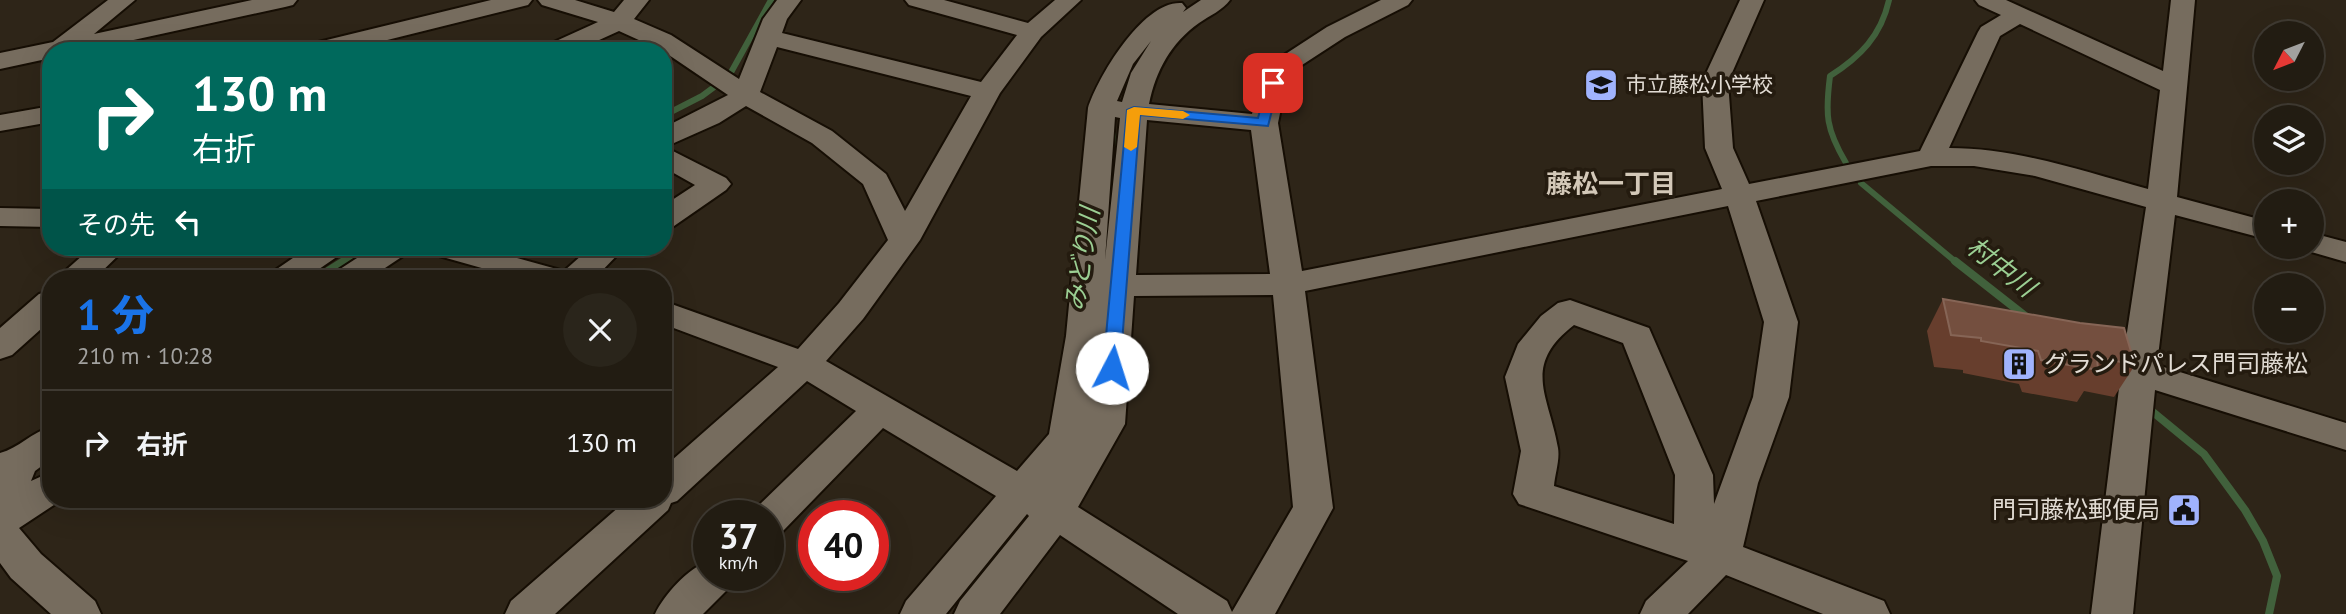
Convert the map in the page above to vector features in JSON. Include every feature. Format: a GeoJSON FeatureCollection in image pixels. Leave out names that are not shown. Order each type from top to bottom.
{"type":"FeatureCollection","features":[{"type":"Feature","properties":{"kind":"street"},"geometry":{"type":"LineString","coordinates":[[67,42],[122,0]]}},
{"type":"Feature","properties":{"kind":"street"},"geometry":{"type":"LineString","coordinates":[[90,42],[285,0]]}},
{"type":"Feature","properties":{"kind":"street"},"geometry":{"type":"LineString","coordinates":[[348,42],[520,0]]}},
{"type":"Feature","properties":{"kind":"street"},"geometry":{"type":"LineString","coordinates":[[550,0],[619,22],[665,42]]}},
{"type":"Feature","properties":{"kind":"street"},"geometry":{"type":"LineString","coordinates":[[574,42],[619,22],[636,0]]}},
{"type":"Feature","properties":{"kind":"street"},"geometry":{"type":"LineString","coordinates":[[672,135],[746,95],[775,19],[789,0]]}},
{"type":"Feature","properties":{"kind":"street"},"geometry":{"type":"LineString","coordinates":[[917,0],[1032,32]]}},
{"type":"Feature","properties":{"kind":"street"},"geometry":{"type":"LineString","coordinates":[[672,483],[804,364],[852,311],[904,240],[987,92],[1032,32],[1069,0]]}},
{"type":"Feature","properties":{"kind":"street"},"geometry":{"type":"LineString","coordinates":[[921,614],[1039,503],[1107,424],[1118,285],[1119,64],[1137,38],[1187,0]]}},
{"type":"Feature","properties":{"kind":"street"},"geometry":{"type":"LineString","coordinates":[[975,614],[1039,503],[1067,438],[1118,109],[1139,82],[1163,40],[1195,13],[1219,0]]}},
{"type":"Feature","properties":{"kind":"street"},"geometry":{"type":"LineString","coordinates":[[1253,614],[1313,508],[1288,284],[1264,123],[1273,83],[1293,60],[1336,32],[1400,0]]}},
{"type":"Feature","properties":{"kind":"street"},"geometry":{"type":"LineString","coordinates":[[1661,614],[1704,550],[1739,483],[1771,397],[1781,322],[1740,197],[1719,148],[1715,82],[1752,0]]}},
{"type":"Feature","properties":{"kind":"street"},"geometry":{"type":"LineString","coordinates":[[1987,0],[2172,85]]}},
{"type":"Feature","properties":{"kind":"street"},"geometry":{"type":"LineString","coordinates":[[2112,614],[2162,200],[2183,0]]}},
{"type":"Feature","properties":{"kind":"street"},"geometry":{"type":"LineString","coordinates":[[1931,157],[1990,32],[2019,15]]}},
{"type":"Feature","properties":{"kind":"street"},"geometry":{"type":"LineString","coordinates":[[769,37],[987,92]]}},
{"type":"Feature","properties":{"kind":"street"},"geometry":{"type":"LineString","coordinates":[[672,47],[746,95],[822,137],[876,180],[904,240]]}},
{"type":"Feature","properties":{"kind":"street"},"geometry":{"type":"LineString","coordinates":[[0,61],[42,52]]}},
{"type":"Feature","properties":{"kind":"street"},"geometry":{"type":"LineString","coordinates":[[1118,109],[1264,123]]}},
{"type":"Feature","properties":{"kind":"street"},"geometry":{"type":"LineString","coordinates":[[0,123],[41,116]]}},
{"type":"Feature","properties":{"kind":"street"},"geometry":{"type":"LineString","coordinates":[[0,144],[41,116]]}},
{"type":"Feature","properties":{"kind":"street"},"geometry":{"type":"LineString","coordinates":[[1118,285],[1169,287],[1288,284],[1740,197],[1931,157],[1974,157],[2038,168],[2254,227]]}},
{"type":"Feature","properties":{"kind":"street"},"geometry":{"type":"LineString","coordinates":[[672,160],[716,184],[672,214]]}},
{"type":"Feature","properties":{"kind":"street"},"geometry":{"type":"LineString","coordinates":[[0,217],[42,218]]}},
{"type":"Feature","properties":{"kind":"street"},"geometry":{"type":"LineString","coordinates":[[2324,246],[2346,252]]}},
{"type":"Feature","properties":{"kind":"street"},"geometry":{"type":"LineString","coordinates":[[85,270],[101,256]]}},
{"type":"Feature","properties":{"kind":"street"},"geometry":{"type":"LineString","coordinates":[[297,270],[317,256]]}},
{"type":"Feature","properties":{"kind":"street"},"geometry":{"type":"LineString","coordinates":[[360,270],[381,256]]}},
{"type":"Feature","properties":{"kind":"street"},"geometry":{"type":"LineString","coordinates":[[475,256],[525,270]]}},
{"type":"Feature","properties":{"kind":"street"},"geometry":{"type":"LineString","coordinates":[[585,270],[599,256]]}},
{"type":"Feature","properties":{"kind":"street"},"geometry":{"type":"LineString","coordinates":[[0,316],[42,308]]}},
{"type":"Feature","properties":{"kind":"street"},"geometry":{"type":"LineString","coordinates":[[0,347],[42,309]]}},
{"type":"Feature","properties":{"kind":"street"},"geometry":{"type":"LineString","coordinates":[[1704,550],[1694,526],[1694,475],[1637,336],[1570,312],[1553,324],[1530,352],[1523,377],[1540,451],[1533,494],[1704,550],[1869,614]]}},
{"type":"Feature","properties":{"kind":"street"},"geometry":{"type":"LineString","coordinates":[[672,315],[804,364],[1039,503],[1212,614]]}},
{"type":"Feature","properties":{"kind":"street"},"geometry":{"type":"LineString","coordinates":[[2137,390],[2346,438]]}},
{"type":"Feature","properties":{"kind":"street"},"geometry":{"type":"LineString","coordinates":[[784,505],[880,409]]}},
{"type":"Feature","properties":{"kind":"street"},"geometry":{"type":"LineString","coordinates":[[0,507],[10,464],[42,445]]}},
{"type":"Feature","properties":{"kind":"street"},"geometry":{"type":"LineString","coordinates":[[0,520],[42,494]]}},
{"type":"Feature","properties":{"kind":"street"},"geometry":{"type":"LineString","coordinates":[[526,614],[644,508]]}},
{"type":"Feature","properties":{"kind":"street"},"geometry":{"type":"LineString","coordinates":[[0,534],[26,566],[80,614]]}},
{"type":"Feature","properties":{"kind":"street"},"geometry":{"type":"LineString","coordinates":[[676,614],[699,591]]}},
{"type":"Feature","properties":{"kind":"building"},"geometry":{"type":"Polygon","coordinates":[[[1943,299],[2124,328],[2135,365],[2097,357],[2098,370],[2041,360],[2038,351],[1981,341],[1981,338],[1951,335],[1943,299]]]}},
{"type":"Feature","properties":{"kind":"waterway"},"geometry":{"type":"LineString","coordinates":[[672,111],[702,96],[729,76],[771,0]]}},
{"type":"Feature","properties":{"kind":"waterway","name":"村中川"},"geometry":{"type":"LineString","coordinates":[[1846,163],[1834,141],[1829,121],[1830,76],[1860,53],[1875,35],[1889,0]]}},
{"type":"Feature","properties":{"kind":"waterway","name":"みどり川"},"geometry":{"type":"LineString","coordinates":[[1113,132],[1116,165]]}},
{"type":"Feature","properties":{"kind":"waterway","name":"村中川"},"geometry":{"type":"LineString","coordinates":[[1861,183],[1957,263]]}},
{"type":"Feature","properties":{"kind":"waterway","name":"みどり川"},"geometry":{"type":"LineString","coordinates":[[1106,242],[1111,209]]}},
{"type":"Feature","properties":{"kind":"waterway"},"geometry":{"type":"LineString","coordinates":[[344,261],[352,256]]}},
{"type":"Feature","properties":{"kind":"waterway"},"geometry":{"type":"LineString","coordinates":[[330,270],[344,261]]}},
{"type":"Feature","properties":{"kind":"waterway","name":"村中川"},"geometry":{"type":"LineString","coordinates":[[1955,261],[2029,319]]}},
{"type":"Feature","properties":{"kind":"waterway","name":"村中川"},"geometry":{"type":"LineString","coordinates":[[2148,408],[2204,454],[2245,510],[2263,541],[2277,576],[2269,614]]}},
{"type":"Feature","properties":{"kind":"slow traffic"},"geometry":{"type":"LineString","coordinates":[[1131,147],[1134,110],[1183,115]]}},
{"type":"Feature","properties":{"kind":"place","name":"市立藤松小学校"},"geometry":{"type":"Point","coordinates":[1601,85]}},
{"type":"Feature","properties":{"kind":"place","name":"グランドパレス門司藤松"},"geometry":{"type":"Point","coordinates":[2019,364]}},
{"type":"Feature","properties":{"kind":"place","name":"門司藤松郵便局"},"geometry":{"type":"Point","coordinates":[2184,510]}},
{"type":"Feature","properties":{"kind":"district","name":"藤松一丁目"},"geometry":{"type":"Point","coordinates":[1611,184]}},
{"type":"Feature","properties":{"kind":"route"},"geometry":{"type":"LineString","coordinates":[[1112,368],[1134,110],[1264,123],[1273,83]]}}]}
